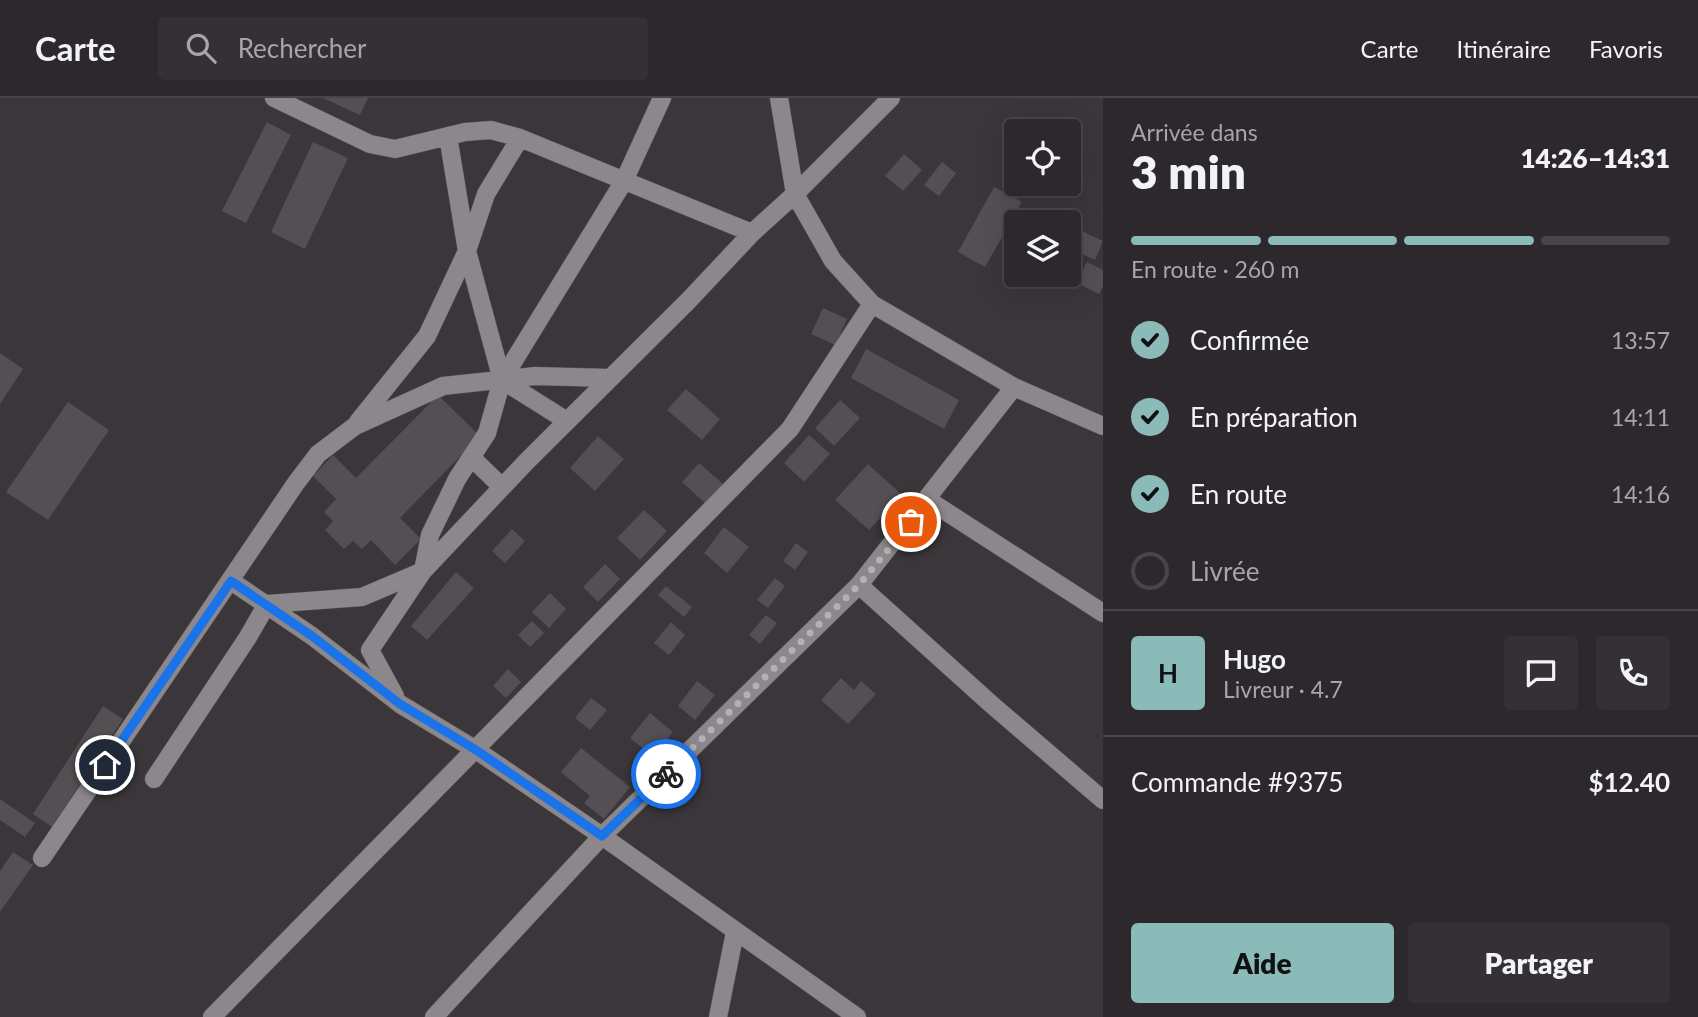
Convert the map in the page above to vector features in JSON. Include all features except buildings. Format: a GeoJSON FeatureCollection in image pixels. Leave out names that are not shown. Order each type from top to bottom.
{"type":"FeatureCollection","features":[{"type":"Feature","properties":{"kind":"street"},"geometry":{"type":"LineString","coordinates":[[274,98],[370,144],[395,149],[448,136],[491,130],[520,138],[752,233]]}},
{"type":"Feature","properties":{"kind":"street"},"geometry":{"type":"LineString","coordinates":[[423,571],[430,535],[457,479],[487,433],[502,380],[624,181],[662,98]]}},
{"type":"Feature","properties":{"kind":"street"},"geometry":{"type":"LineString","coordinates":[[779,98],[795,194],[833,261],[872,304],[1014,387],[1103,426]]}},
{"type":"Feature","properties":{"kind":"street"},"geometry":{"type":"LineString","coordinates":[[400,704],[370,650],[423,571],[752,233],[891,98]]}},
{"type":"Feature","properties":{"kind":"street"},"geometry":{"type":"LineString","coordinates":[[448,136],[467,251],[502,380],[567,421]]}},
{"type":"Feature","properties":{"kind":"street"},"geometry":{"type":"LineString","coordinates":[[355,426],[427,336],[467,251],[486,194],[520,138]]}},
{"type":"Feature","properties":{"kind":"street"},"geometry":{"type":"LineString","coordinates":[[212,1017],[790,429],[872,304]]}},
{"type":"Feature","properties":{"kind":"street"},"geometry":{"type":"LineString","coordinates":[[42,858],[318,454],[355,426],[443,386],[536,376],[610,378]]}},
{"type":"Feature","properties":{"kind":"street"},"geometry":{"type":"LineString","coordinates":[[434,1017],[602,836],[859,585],[1014,387]]}},
{"type":"Feature","properties":{"kind":"street"},"geometry":{"type":"LineString","coordinates":[[471,457],[502,487]]}},
{"type":"Feature","properties":{"kind":"street"},"geometry":{"type":"LineString","coordinates":[[928,500],[1103,613]]}},
{"type":"Feature","properties":{"kind":"street"},"geometry":{"type":"LineString","coordinates":[[267,604],[362,597],[423,571]]}},
{"type":"Feature","properties":{"kind":"street"},"geometry":{"type":"LineString","coordinates":[[231,581],[267,604],[400,704],[476,750],[602,836],[857,1017]]}},
{"type":"Feature","properties":{"kind":"street"},"geometry":{"type":"LineString","coordinates":[[859,585],[1103,800]]}},
{"type":"Feature","properties":{"kind":"street"},"geometry":{"type":"LineString","coordinates":[[154,779],[267,604]]}},
{"type":"Feature","properties":{"kind":"street"},"geometry":{"type":"LineString","coordinates":[[718,1017],[735,932]]}},
{"type":"Feature","properties":{"kind":"way so far"},"geometry":{"type":"LineString","coordinates":[[666,774],[859,585],[911,522]]}},
{"type":"Feature","properties":{"kind":"route"},"geometry":{"type":"LineString","coordinates":[[105,765],[231,581],[312,636],[400,704],[476,750],[602,836],[666,774]]}}]}
